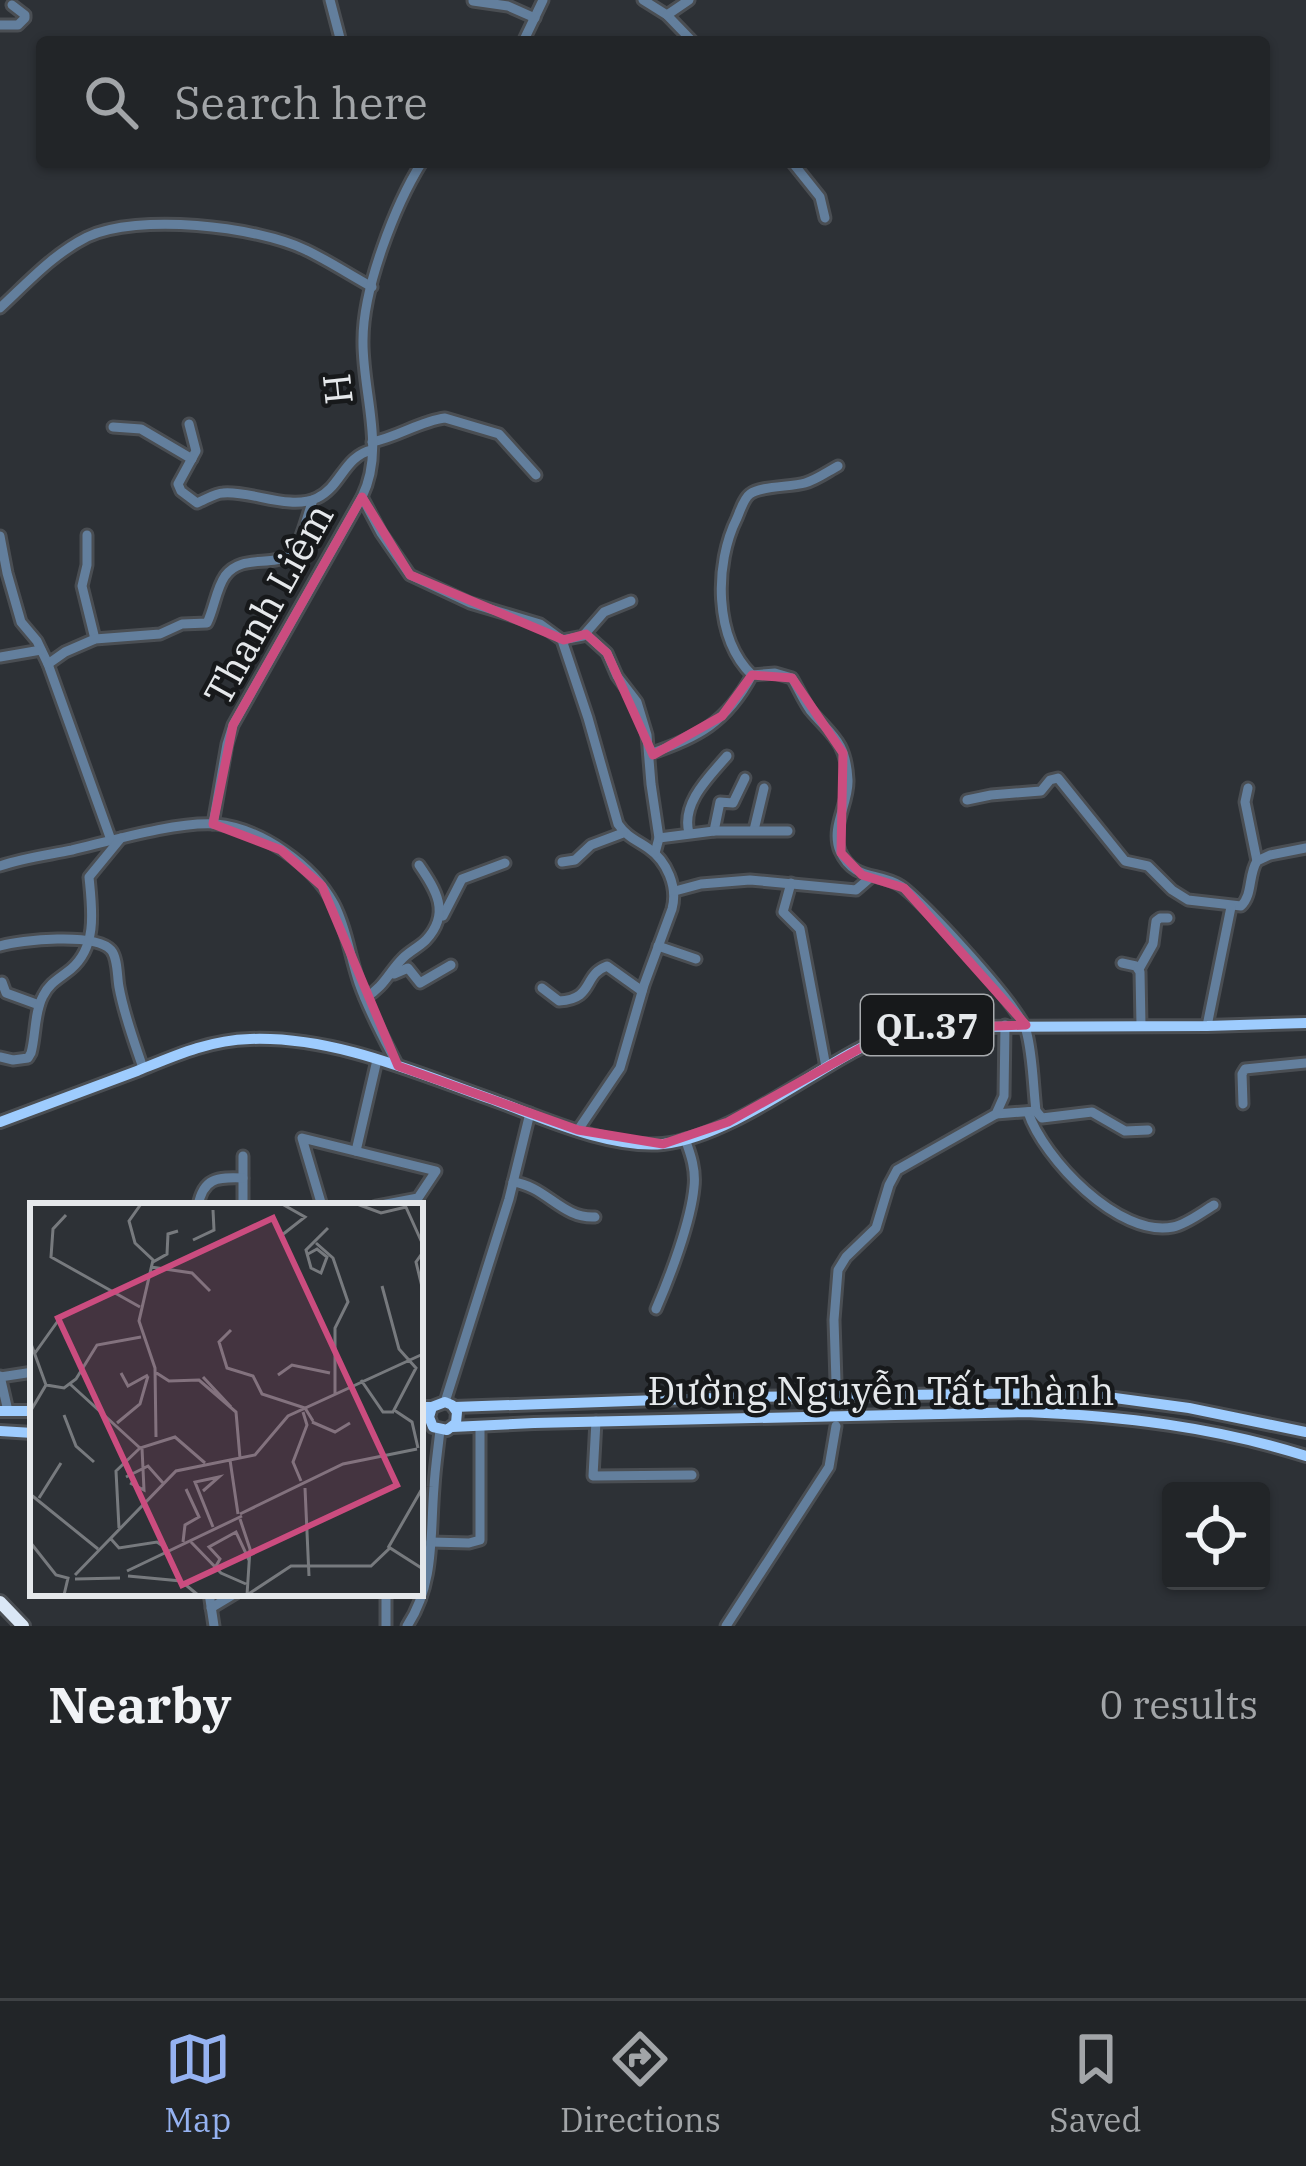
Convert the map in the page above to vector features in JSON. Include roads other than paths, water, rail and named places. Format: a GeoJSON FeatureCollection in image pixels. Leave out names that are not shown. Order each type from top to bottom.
{"type":"FeatureCollection","features":[{"type":"Feature","properties":{"kind":"highway"},"geometry":{"type":"LineString","coordinates":[[0,1602],[23,1626]]}},
{"type":"Feature","properties":{"kind":"main road","name":"QL.37"},"geometry":{"type":"LineString","coordinates":[[0,1122],[178,1053],[248,1039],[320,1045],[398,1066],[578,1130],[663,1144],[728,1122],[893,1030],[923,1024],[1306,1023]]}},
{"type":"Feature","properties":{"kind":"main road"},"geometry":{"type":"LineString","coordinates":[[990,1394],[990,1412]]}},
{"type":"Feature","properties":{"kind":"main road","name":"Đường Nguyễn Tất Thành"},"geometry":{"type":"LineString","coordinates":[[438,1405],[1082,1394],[1189,1408],[1306,1432]]}},
{"type":"Feature","properties":{"kind":"main road"},"geometry":{"type":"LineString","coordinates":[[745,1397],[746,1418]]}},
{"type":"Feature","properties":{"kind":"main road"},"geometry":{"type":"LineString","coordinates":[[438,1405],[457,1418],[436,1426],[429,1412],[438,1405]]}},
{"type":"Feature","properties":{"kind":"main road"},"geometry":{"type":"LineString","coordinates":[[4,1411],[5,1431]]}},
{"type":"Feature","properties":{"kind":"main road","name":"Đường Nguyễn Tất Thành"},"geometry":{"type":"LineString","coordinates":[[436,1426],[1064,1413],[1152,1421],[1266,1443],[1306,1456]]}},
{"type":"Feature","properties":{"kind":"street"},"geometry":{"type":"LineString","coordinates":[[330,0],[339,36]]}},
{"type":"Feature","properties":{"kind":"street"},"geometry":{"type":"LineString","coordinates":[[526,36],[543,0]]}},
{"type":"Feature","properties":{"kind":"street"},"geometry":{"type":"LineString","coordinates":[[644,0],[687,36]]}},
{"type":"Feature","properties":{"kind":"street"},"geometry":{"type":"LineString","coordinates":[[667,15],[689,0]]}},
{"type":"Feature","properties":{"kind":"street"},"geometry":{"type":"LineString","coordinates":[[473,2],[508,5],[535,18]]}},
{"type":"Feature","properties":{"kind":"street"},"geometry":{"type":"LineString","coordinates":[[0,25],[18,25],[25,18],[12,5]]}},
{"type":"Feature","properties":{"kind":"street","name":"H"},"geometry":{"type":"LineString","coordinates":[[368,486],[373,464],[363,338],[372,286],[399,206],[419,168]]}},
{"type":"Feature","properties":{"kind":"street"},"geometry":{"type":"LineString","coordinates":[[797,168],[820,197],[825,218]]}},
{"type":"Feature","properties":{"kind":"street"},"geometry":{"type":"LineString","coordinates":[[0,308],[62,251],[92,235],[133,225],[202,226],[284,241],[372,286]]}},
{"type":"Feature","properties":{"kind":"street"},"geometry":{"type":"LineString","coordinates":[[189,424],[196,448],[178,484],[192,502],[223,493],[262,500],[313,500],[355,457],[438,418],[499,434],[536,475]]}},
{"type":"Feature","properties":{"kind":"street"},"geometry":{"type":"LineString","coordinates":[[113,427],[141,429],[192,459]]}},
{"type":"Feature","properties":{"kind":"street"},"geometry":{"type":"LineString","coordinates":[[752,675],[735,654],[725,618],[722,586],[728,536],[750,494],[811,482],[838,466]]}},
{"type":"Feature","properties":{"kind":"street","name":"Thanh Liêm"},"geometry":{"type":"LineString","coordinates":[[213,824],[233,725],[368,486]]}},
{"type":"Feature","properties":{"kind":"street"},"geometry":{"type":"LineString","coordinates":[[362,497],[410,575],[470,603],[540,624],[562,640],[618,824],[664,863],[675,891],[620,1068],[578,1130]]}},
{"type":"Feature","properties":{"kind":"street"},"geometry":{"type":"LineString","coordinates":[[48,664],[95,639],[160,634],[182,624],[207,623],[230,572],[245,563],[288,556],[295,550],[313,500]]}},
{"type":"Feature","properties":{"kind":"street"},"geometry":{"type":"LineString","coordinates":[[87,535],[82,586],[95,639]]}},
{"type":"Feature","properties":{"kind":"street"},"geometry":{"type":"LineString","coordinates":[[0,536],[21,622],[48,664],[116,839]]}},
{"type":"Feature","properties":{"kind":"street"},"geometry":{"type":"LineString","coordinates":[[562,640],[586,634],[602,614],[631,601]]}},
{"type":"Feature","properties":{"kind":"street"},"geometry":{"type":"LineString","coordinates":[[586,634],[607,653],[637,702],[647,735],[659,838],[656,854]]}},
{"type":"Feature","properties":{"kind":"street"},"geometry":{"type":"LineString","coordinates":[[0,657],[41,650]]}},
{"type":"Feature","properties":{"kind":"street"},"geometry":{"type":"LineString","coordinates":[[752,675],[775,673],[792,678],[807,706],[835,735],[848,780],[840,814],[841,853],[856,871],[897,883],[936,918],[1026,1025],[1033,1126],[1056,1163],[1120,1214],[1152,1226],[1177,1226],[1214,1205]]}},
{"type":"Feature","properties":{"kind":"street"},"geometry":{"type":"LineString","coordinates":[[649,754],[694,736],[722,716],[737,703],[752,675]]}},
{"type":"Feature","properties":{"kind":"street"},"geometry":{"type":"LineString","coordinates":[[688,833],[690,806],[727,756]]}},
{"type":"Feature","properties":{"kind":"street"},"geometry":{"type":"LineString","coordinates":[[714,831],[720,802],[733,803],[745,778]]}},
{"type":"Feature","properties":{"kind":"street"},"geometry":{"type":"LineString","coordinates":[[967,800],[1041,791],[1058,778],[1125,861],[1148,866],[1181,897],[1231,907],[1247,901],[1257,861],[1245,802],[1248,788]]}},
{"type":"Feature","properties":{"kind":"street"},"geometry":{"type":"LineString","coordinates":[[754,830],[764,788]]}},
{"type":"Feature","properties":{"kind":"street"},"geometry":{"type":"LineString","coordinates":[[0,866],[116,839],[213,824],[248,832],[307,870],[334,904],[365,998],[398,1066]]}},
{"type":"Feature","properties":{"kind":"street"},"geometry":{"type":"LineString","coordinates":[[659,838],[788,830]]}},
{"type":"Feature","properties":{"kind":"street"},"geometry":{"type":"LineString","coordinates":[[562,862],[575,860],[591,845],[623,832]]}},
{"type":"Feature","properties":{"kind":"street"},"geometry":{"type":"LineString","coordinates":[[0,1057],[28,1058],[39,1005],[54,981],[74,966],[87,941],[94,915],[89,877],[116,839]]}},
{"type":"Feature","properties":{"kind":"street"},"geometry":{"type":"LineString","coordinates":[[1257,861],[1303,849],[1306,864]]}},
{"type":"Feature","properties":{"kind":"street"},"geometry":{"type":"LineString","coordinates":[[365,998],[383,986],[400,961],[428,938],[462,879],[505,863]]}},
{"type":"Feature","properties":{"kind":"street"},"geometry":{"type":"LineString","coordinates":[[418,865],[438,898],[436,925]]}},
{"type":"Feature","properties":{"kind":"street"},"geometry":{"type":"LineString","coordinates":[[675,891],[750,880],[856,890],[871,877]]}},
{"type":"Feature","properties":{"kind":"street"},"geometry":{"type":"LineString","coordinates":[[791,883],[783,912],[800,929],[826,1067]]}},
{"type":"Feature","properties":{"kind":"street"},"geometry":{"type":"LineString","coordinates":[[1207,1026],[1231,907]]}},
{"type":"Feature","properties":{"kind":"street"},"geometry":{"type":"LineString","coordinates":[[1141,1025],[1139,969],[1153,944],[1156,921],[1168,918]]}},
{"type":"Feature","properties":{"kind":"street"},"geometry":{"type":"LineString","coordinates":[[0,946],[87,941],[113,953],[124,1015],[143,1068]]}},
{"type":"Feature","properties":{"kind":"street"},"geometry":{"type":"LineString","coordinates":[[658,946],[695,959]]}},
{"type":"Feature","properties":{"kind":"street"},"geometry":{"type":"LineString","coordinates":[[1122,963],[1139,969]]}},
{"type":"Feature","properties":{"kind":"street"},"geometry":{"type":"LineString","coordinates":[[389,978],[408,968],[420,983],[451,964]]}},
{"type":"Feature","properties":{"kind":"street"},"geometry":{"type":"LineString","coordinates":[[542,988],[559,1001],[569,1000],[585,992],[596,972],[607,966],[642,991]]}},
{"type":"Feature","properties":{"kind":"street"},"geometry":{"type":"LineString","coordinates":[[2,982],[9,994],[39,1005]]}},
{"type":"Feature","properties":{"kind":"street"},"geometry":{"type":"LineString","coordinates":[[996,1114],[1004,1096],[1005,1025]]}},
{"type":"Feature","properties":{"kind":"street"},"geometry":{"type":"LineString","coordinates":[[357,1146],[377,1060]]}},
{"type":"Feature","properties":{"kind":"street"},"geometry":{"type":"LineString","coordinates":[[1243,1104],[1245,1069],[1306,1063]]}},
{"type":"Feature","properties":{"kind":"street"},"geometry":{"type":"LineString","coordinates":[[836,1382],[838,1270],[876,1228],[891,1179],[904,1166],[996,1114],[1032,1112],[1042,1118],[1092,1112],[1125,1131],[1148,1130]]}},
{"type":"Feature","properties":{"kind":"street"},"geometry":{"type":"LineString","coordinates":[[438,1405],[513,1182],[530,1113]]}},
{"type":"Feature","properties":{"kind":"street"},"geometry":{"type":"LineString","coordinates":[[322,1203],[302,1138],[357,1146],[436,1172],[418,1198],[392,1203]]}},
{"type":"Feature","properties":{"kind":"street"},"geometry":{"type":"LineString","coordinates":[[656,1310],[694,1188],[685,1139]]}},
{"type":"Feature","properties":{"kind":"street"},"geometry":{"type":"LineString","coordinates":[[243,1156],[243,1203]]}},
{"type":"Feature","properties":{"kind":"street"},"geometry":{"type":"LineString","coordinates":[[199,1203],[209,1181],[243,1178]]}},
{"type":"Feature","properties":{"kind":"street"},"geometry":{"type":"LineString","coordinates":[[513,1182],[534,1187],[572,1215],[596,1217]]}},
{"type":"Feature","properties":{"kind":"street"},"geometry":{"type":"LineString","coordinates":[[4,1411],[0,1376],[30,1372]]}},
{"type":"Feature","properties":{"kind":"street"},"geometry":{"type":"LineString","coordinates":[[596,1421],[593,1476],[692,1474]]}},
{"type":"Feature","properties":{"kind":"street"},"geometry":{"type":"LineString","coordinates":[[407,1626],[424,1595],[430,1567],[436,1426]]}},
{"type":"Feature","properties":{"kind":"street"},"geometry":{"type":"LineString","coordinates":[[430,1542],[480,1540],[480,1426]]}},
{"type":"Feature","properties":{"kind":"street"},"geometry":{"type":"LineString","coordinates":[[726,1626],[829,1466],[836,1426]]}},
{"type":"Feature","properties":{"kind":"street"},"geometry":{"type":"LineString","coordinates":[[209,1596],[214,1626]]}},
{"type":"Feature","properties":{"kind":"street"},"geometry":{"type":"LineString","coordinates":[[211,1608],[231,1596]]}},
{"type":"Feature","properties":{"kind":"tunnel"},"geometry":{"type":"LineString","coordinates":[[836,1382],[836,1421]]}}]}
